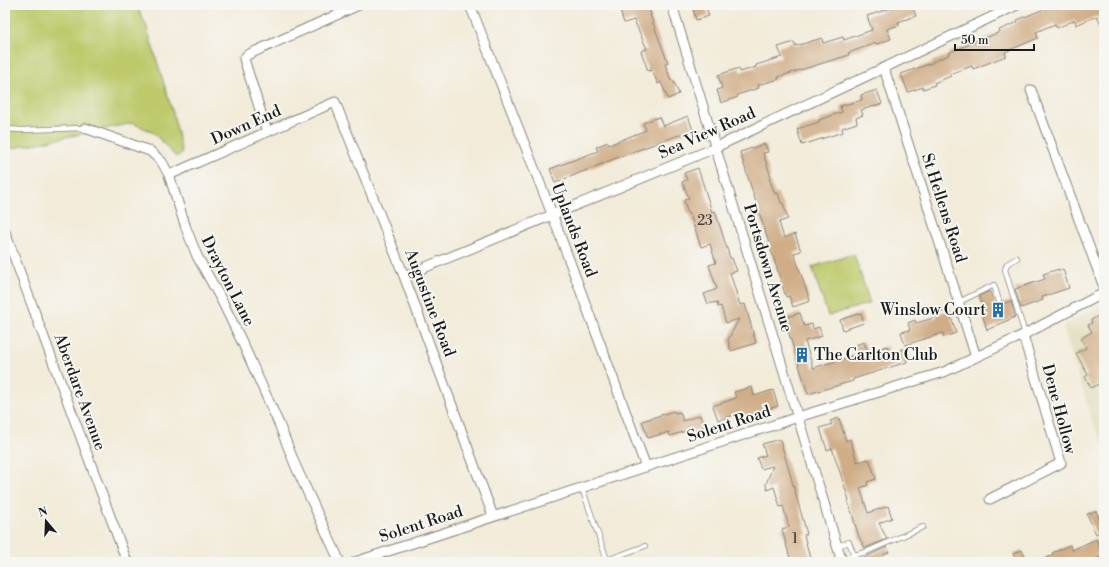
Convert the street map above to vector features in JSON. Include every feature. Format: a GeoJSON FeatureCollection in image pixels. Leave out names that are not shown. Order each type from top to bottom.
{"type":"FeatureCollection","features":[{"type":"Feature","properties":{"kind":"street"},"geometry":{"type":"LineString","coordinates":[[267,132],[244,58],[247,54],[359,5]]}},
{"type":"Feature","properties":{"kind":"street","name":"Uplands Road"},"geometry":{"type":"LineString","coordinates":[[470,5],[552,214],[646,467]]}},
{"type":"Feature","properties":{"kind":"street","name":"Portsdown Avenue"},"geometry":{"type":"LineString","coordinates":[[672,5],[841,561]]}},
{"type":"Feature","properties":{"kind":"street","name":"Sea View Road"},"geometry":{"type":"LineString","coordinates":[[404,276],[715,147],[1017,5]]}},
{"type":"Feature","properties":{"kind":"street","name":"St Hellens Road"},"geometry":{"type":"LineString","coordinates":[[884,68],[976,357]]}},
{"type":"Feature","properties":{"kind":"street"},"geometry":{"type":"LineString","coordinates":[[1031,90],[1104,287]]}},
{"type":"Feature","properties":{"kind":"street","name":"Down End"},"geometry":{"type":"LineString","coordinates":[[169,175],[336,102]]}},
{"type":"Feature","properties":{"kind":"street","name":"Augustine Road"},"geometry":{"type":"LineString","coordinates":[[336,102],[404,276],[493,516]]}},
{"type":"Feature","properties":{"kind":"street","name":"Drayton Lane"},"geometry":{"type":"LineString","coordinates":[[85,128],[150,151],[162,162],[169,175],[186,228],[197,256],[221,299],[243,344],[279,424],[296,467],[340,562]]}},
{"type":"Feature","properties":{"kind":"street","name":"Aberdare Avenue"},"geometry":{"type":"LineString","coordinates":[[5,232],[127,562]]}},
{"type":"Feature","properties":{"kind":"street","name":"Solent Road"},"geometry":{"type":"LineString","coordinates":[[355,562],[798,417],[944,372],[1024,334],[1104,293]]}},
{"type":"Feature","properties":{"kind":"street","name":"Dene Hollow"},"geometry":{"type":"LineString","coordinates":[[990,499],[1061,463],[1024,334]]}},
{"type":"Feature","properties":{"kind":"lane","name":"Drayton Lane"},"geometry":{"type":"LineString","coordinates":[[5,128],[21,130],[85,128]]}},
{"type":"Feature","properties":{"kind":"lane"},"geometry":{"type":"LineString","coordinates":[[1017,258],[1007,264],[1005,270],[1024,334]]}},
{"type":"Feature","properties":{"kind":"lane"},"geometry":{"type":"LineString","coordinates":[[959,302],[994,285],[999,301]]}},
{"type":"Feature","properties":{"kind":"lane"},"geometry":{"type":"LineString","coordinates":[[582,488],[606,560],[645,546]]}},
{"type":"Feature","properties":{"kind":"lane"},"geometry":{"type":"LineString","coordinates":[[841,561],[854,555],[866,552],[923,527]]}},
{"type":"Feature","properties":{"kind":"lane"},"geometry":{"type":"LineString","coordinates":[[837,546],[849,542],[854,555]]}},
{"type":"Feature","properties":{"kind":"shaded area"},"geometry":{"type":"Polygon","coordinates":[[[1104,304],[1104,441],[1102,442],[1092,421],[1063,326],[1104,304]]]}},
{"type":"Feature","properties":{"kind":"green space"},"geometry":{"type":"Polygon","coordinates":[[[5,5],[136,5],[146,25],[173,113],[182,153],[176,157],[154,133],[133,123],[5,150],[5,5]]]}},
{"type":"Feature","properties":{"kind":"green space"},"geometry":{"type":"Polygon","coordinates":[[[854,254],[870,303],[828,316],[812,267],[854,254]]]}},
{"type":"Feature","properties":{"kind":"building"},"geometry":{"type":"Polygon","coordinates":[[[618,5],[648,5],[650,15],[668,63],[665,64],[671,81],[673,80],[679,94],[668,99],[661,82],[658,84],[652,70],[648,71],[641,51],[647,49],[634,20],[624,23],[618,5]]]}},
{"type":"Feature","properties":{"kind":"building"},"geometry":{"type":"Polygon","coordinates":[[[692,5],[705,5],[709,16],[696,20],[692,5]]]}},
{"type":"Feature","properties":{"kind":"building"},"geometry":{"type":"Polygon","coordinates":[[[901,5],[912,5],[916,16],[898,22],[899,25],[887,29],[891,39],[848,53],[849,55],[778,77],[779,79],[758,85],[759,88],[737,95],[738,97],[721,103],[717,90],[722,88],[718,75],[739,68],[740,72],[756,67],[756,65],[782,57],[778,47],[794,42],[796,46],[822,38],[823,43],[843,37],[844,40],[872,30],[867,16],[901,5]]]}},
{"type":"Feature","properties":{"kind":"building"},"geometry":{"type":"Polygon","coordinates":[[[1054,5],[1104,5],[1104,30],[1097,16],[1076,25],[1075,20],[1057,28],[1055,24],[1036,32],[1038,38],[1005,52],[1006,56],[973,69],[972,66],[950,74],[951,76],[934,83],[935,85],[908,92],[901,74],[932,63],[949,55],[948,53],[1000,32],[999,30],[1018,22],[1017,20],[1054,5]]]}},
{"type":"Feature","properties":{"kind":"building"},"geometry":{"type":"Polygon","coordinates":[[[877,90],[882,104],[861,110],[863,115],[856,118],[857,123],[842,128],[843,132],[802,145],[797,129],[819,122],[819,120],[842,112],[840,106],[862,100],[861,95],[877,90]]]}},
{"type":"Feature","properties":{"kind":"building"},"geometry":{"type":"Polygon","coordinates":[[[688,116],[693,130],[624,155],[555,183],[550,169],[598,151],[596,147],[608,142],[609,145],[646,130],[643,123],[659,117],[663,126],[688,116]]]}},
{"type":"Feature","properties":{"kind":"building"},"geometry":{"type":"Polygon","coordinates":[[[765,144],[768,152],[763,153],[771,177],[769,178],[775,194],[778,193],[781,203],[783,203],[788,219],[779,222],[784,238],[795,234],[801,251],[794,253],[810,301],[793,307],[789,296],[786,297],[740,152],[765,144]]]}},
{"type":"Feature","properties":{"kind":"building"},"geometry":{"type":"Polygon","coordinates":[[[698,168],[712,212],[715,211],[730,258],[732,258],[737,271],[730,273],[740,305],[745,304],[756,343],[731,351],[728,340],[739,319],[726,323],[721,306],[718,307],[717,302],[708,304],[704,294],[717,289],[709,265],[716,263],[710,244],[701,247],[684,200],[689,198],[682,182],[687,180],[684,173],[698,168]]]}},
{"type":"Feature","properties":{"kind":"building"},"geometry":{"type":"Polygon","coordinates":[[[1059,269],[1059,271],[1063,269],[1069,288],[1042,297],[1043,300],[1021,308],[1015,289],[1045,279],[1043,274],[1059,269]]]}},
{"type":"Feature","properties":{"kind":"building","name":"Winslow Court"},"geometry":{"type":"Polygon","coordinates":[[[990,291],[995,306],[1011,301],[1015,317],[987,330],[981,311],[984,310],[979,296],[990,291]]]}},
{"type":"Feature","properties":{"kind":"building"},"geometry":{"type":"Polygon","coordinates":[[[949,310],[956,333],[944,337],[943,333],[905,345],[901,332],[910,330],[908,323],[915,320],[916,323],[937,317],[937,314],[949,310]]]}},
{"type":"Feature","properties":{"kind":"building"},"geometry":{"type":"Polygon","coordinates":[[[800,313],[804,326],[812,324],[813,329],[819,327],[822,336],[805,341],[813,368],[858,354],[855,345],[864,342],[868,352],[887,346],[890,354],[904,349],[907,362],[853,379],[853,381],[808,394],[784,318],[800,313]]]}},
{"type":"Feature","properties":{"kind":"building"},"geometry":{"type":"Polygon","coordinates":[[[861,313],[864,323],[843,330],[840,320],[861,313]]]}},
{"type":"Feature","properties":{"kind":"building"},"geometry":{"type":"Polygon","coordinates":[[[1104,313],[1104,381],[1091,388],[1085,377],[1088,375],[1076,353],[1086,348],[1081,338],[1092,332],[1088,325],[1092,323],[1091,320],[1104,313]]]}},
{"type":"Feature","properties":{"kind":"building"},"geometry":{"type":"Polygon","coordinates":[[[752,387],[754,396],[773,390],[778,406],[742,417],[741,413],[718,420],[713,406],[736,398],[734,392],[752,387]]]}},
{"type":"Feature","properties":{"kind":"building"},"geometry":{"type":"Polygon","coordinates":[[[674,411],[675,413],[680,412],[683,421],[700,415],[704,428],[694,431],[693,429],[670,436],[669,432],[648,438],[642,421],[674,411]]]}},
{"type":"Feature","properties":{"kind":"building"},"geometry":{"type":"Polygon","coordinates":[[[839,418],[846,441],[850,439],[857,462],[869,459],[876,479],[867,482],[868,485],[860,488],[868,513],[888,506],[892,518],[879,523],[887,539],[865,548],[859,537],[832,448],[827,450],[820,428],[832,424],[830,421],[839,418]]]}},
{"type":"Feature","properties":{"kind":"building"},"geometry":{"type":"Polygon","coordinates":[[[780,439],[807,534],[804,535],[811,562],[791,562],[782,529],[789,527],[783,506],[780,507],[774,487],[767,490],[766,484],[773,466],[761,469],[757,458],[766,455],[762,444],[780,439]]]}},
{"type":"Feature","properties":{"kind":"building"},"geometry":{"type":"Polygon","coordinates":[[[1096,511],[1104,531],[1096,534],[1087,514],[1096,511]]]}},
{"type":"Feature","properties":{"kind":"building"},"geometry":{"type":"Polygon","coordinates":[[[1096,539],[1103,556],[1089,562],[1037,562],[1070,545],[1072,550],[1096,539]]]}},
{"type":"Feature","properties":{"kind":"building"},"geometry":{"type":"Polygon","coordinates":[[[887,547],[889,552],[883,555],[885,560],[881,562],[855,562],[887,547]]]}},
{"type":"Feature","properties":{"kind":"building"},"geometry":{"type":"Polygon","coordinates":[[[1022,550],[1027,562],[1017,562],[1013,554],[1022,550]]]}},
{"type":"Feature","properties":{"kind":"place","name":"Winslow Court"},"geometry":{"type":"Point","coordinates":[998,310]}},
{"type":"Feature","properties":{"kind":"place","name":"The Carlton Club"},"geometry":{"type":"Point","coordinates":[802,355]}}]}
